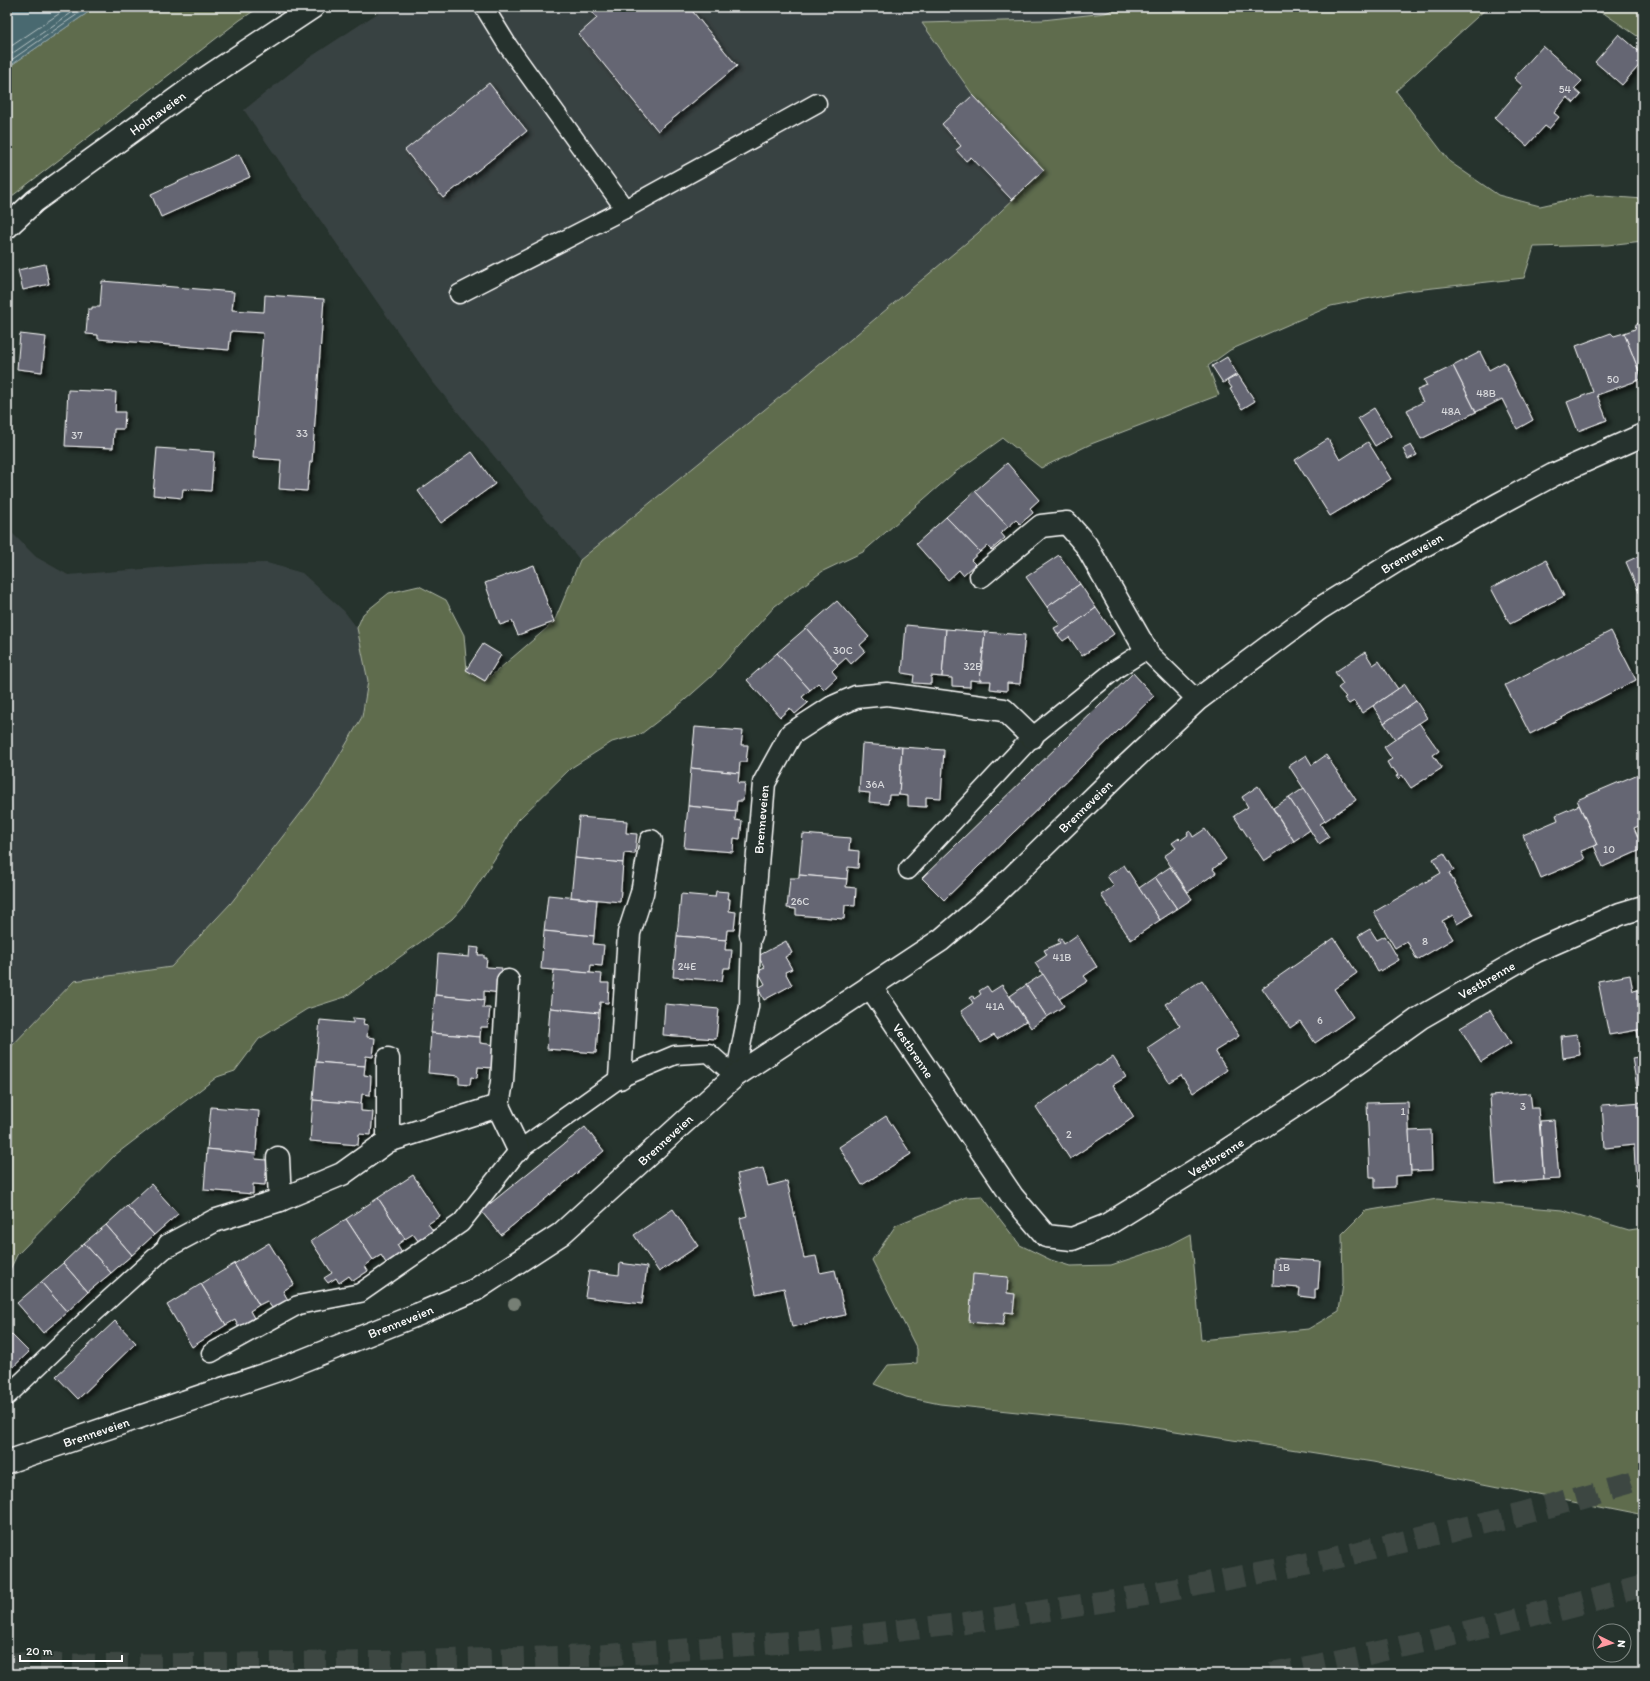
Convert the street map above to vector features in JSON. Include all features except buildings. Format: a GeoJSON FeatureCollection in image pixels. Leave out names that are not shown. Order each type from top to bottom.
{"type":"FeatureCollection","features":[{"type":"Feature","properties":{"kind":"street","name":"Holmaveien"},"geometry":{"type":"LineString","coordinates":[[7,227],[35,202],[197,84],[313,7]]}},
{"type":"Feature","properties":{"kind":"street","name":"Brenneveien"},"geometry":{"type":"LineString","coordinates":[[7,1462],[284,1368],[475,1290],[561,1234],[735,1076],[941,940],[995,894],[1122,770],[1197,700],[1319,609],[1398,560],[1554,475],[1643,435]]}},
{"type":"Feature","properties":{"kind":"street"},"geometry":{"type":"LineString","coordinates":[[981,576],[1041,526],[1067,523],[1086,545],[1146,650]]}},
{"type":"Feature","properties":{"kind":"street","name":"Brenneveien"},"geometry":{"type":"LineString","coordinates":[[751,935],[764,783],[791,734],[833,707],[856,697],[887,694],[1004,710],[1032,737]]}},
{"type":"Feature","properties":{"kind":"street"},"geometry":{"type":"LineString","coordinates":[[620,1078],[629,933],[642,893],[651,841]]}},
{"type":"Feature","properties":{"kind":"street","name":"Vestbrenne"},"geometry":{"type":"LineString","coordinates":[[870,986],[1012,1196],[1046,1236],[1072,1239],[1105,1226],[1226,1151],[1325,1086],[1420,1018],[1536,951],[1620,914],[1643,907]]}},
{"type":"Feature","properties":{"kind":"street"},"geometry":{"type":"LineString","coordinates":[[508,981],[502,1082],[498,1106],[519,1150]]}},
{"type":"Feature","properties":{"kind":"street"},"geometry":{"type":"LineString","coordinates":[[388,1059],[388,1141]]}},
{"type":"Feature","properties":{"kind":"street"},"geometry":{"type":"LineString","coordinates":[[169,1245],[214,1221],[280,1200],[342,1174],[388,1141],[498,1106]]}},
{"type":"Feature","properties":{"kind":"street"},"geometry":{"type":"LineString","coordinates":[[278,1158],[280,1200]]}},
{"type":"Feature","properties":{"kind":"lane"},"geometry":{"type":"LineString","coordinates":[[484,7],[508,46],[625,209]]}},
{"type":"Feature","properties":{"kind":"lane"},"geometry":{"type":"LineString","coordinates":[[459,294],[625,209],[818,103]]}},
{"type":"Feature","properties":{"kind":"lane"},"geometry":{"type":"LineString","coordinates":[[908,870],[1032,737],[1116,669],[1146,650],[1197,700]]}},
{"type":"Feature","properties":{"kind":"lane","name":"Brenneveien"},"geometry":{"type":"LineString","coordinates":[[735,1076],[749,1006],[751,935]]}},
{"type":"Feature","properties":{"kind":"lane"},"geometry":{"type":"LineString","coordinates":[[212,1353],[298,1305],[360,1293],[461,1223],[519,1150],[620,1078],[675,1055],[709,1053],[735,1076]]}},
{"type":"Feature","properties":{"kind":"lane"},"geometry":{"type":"LineString","coordinates":[[7,1396],[94,1313],[169,1245]]}},
{"type":"Feature","properties":{"kind":"shaded area"},"geometry":{"type":"Polygon","coordinates":[[[387,7],[1121,7],[1105,13],[1043,20],[922,23],[973,95],[1044,170],[978,233],[845,344],[580,560],[432,381],[244,110],[309,58],[387,7]]]}},
{"type":"Feature","properties":{"kind":"shaded area"},"geometry":{"type":"Polygon","coordinates":[[[7,528],[36,557],[68,575],[206,564],[267,563],[302,573],[344,611],[357,628],[368,681],[362,717],[321,787],[231,903],[171,967],[74,981],[7,1051],[7,528]]]}},
{"type":"Feature","properties":{"kind":"green space"},"geometry":{"type":"Polygon","coordinates":[[[96,7],[260,7],[240,20],[7,200],[7,68],[96,7]]]}},
{"type":"Feature","properties":{"kind":"green space"},"geometry":{"type":"Polygon","coordinates":[[[1121,7],[1488,7],[1396,91],[1450,162],[1498,195],[1540,206],[1590,195],[1643,199],[1643,241],[1607,245],[1534,247],[1524,278],[1406,291],[1331,306],[1230,350],[1208,366],[1219,395],[1091,444],[1041,468],[1003,438],[954,473],[863,552],[823,571],[775,606],[712,676],[685,700],[641,734],[612,742],[571,768],[518,820],[463,907],[452,919],[345,997],[307,1009],[259,1039],[235,1071],[217,1077],[115,1155],[17,1255],[7,1276],[7,1051],[74,981],[171,967],[231,903],[321,787],[362,717],[368,681],[357,628],[363,614],[389,593],[419,586],[446,600],[464,635],[467,670],[485,681],[554,622],[580,560],[845,344],[978,233],[1044,170],[973,95],[922,23],[1043,20],[1105,13],[1121,7]]]}},
{"type":"Feature","properties":{"kind":"green space"},"geometry":{"type":"Polygon","coordinates":[[[1586,7],[1643,7],[1643,40],[1605,14],[1586,7]]]}},
{"type":"Feature","properties":{"kind":"green space"},"geometry":{"type":"Polygon","coordinates":[[[982,1196],[1020,1245],[1051,1260],[1070,1266],[1111,1265],[1166,1247],[1191,1234],[1201,1340],[1308,1329],[1339,1311],[1343,1283],[1342,1234],[1365,1211],[1437,1199],[1562,1210],[1629,1230],[1643,1228],[1643,1516],[1373,1462],[1124,1423],[940,1404],[906,1397],[874,1384],[888,1365],[917,1363],[917,1349],[872,1260],[896,1225],[966,1197],[982,1196]]]}},
{"type":"Feature","properties":{"kind":"water"},"geometry":{"type":"Polygon","coordinates":[[[7,7],[96,7],[7,68],[7,7]]]}},
{"type":"Feature","properties":{"kind":"tunnel"},"geometry":{"type":"LineString","coordinates":[[7,1663],[103,1665],[381,1662],[592,1656],[818,1640],[965,1623],[1146,1595],[1330,1559],[1522,1514],[1643,1480]]}},
{"type":"Feature","properties":{"kind":"tunnel"},"geometry":{"type":"LineString","coordinates":[[1271,1674],[1458,1634],[1643,1586]]}}]}
